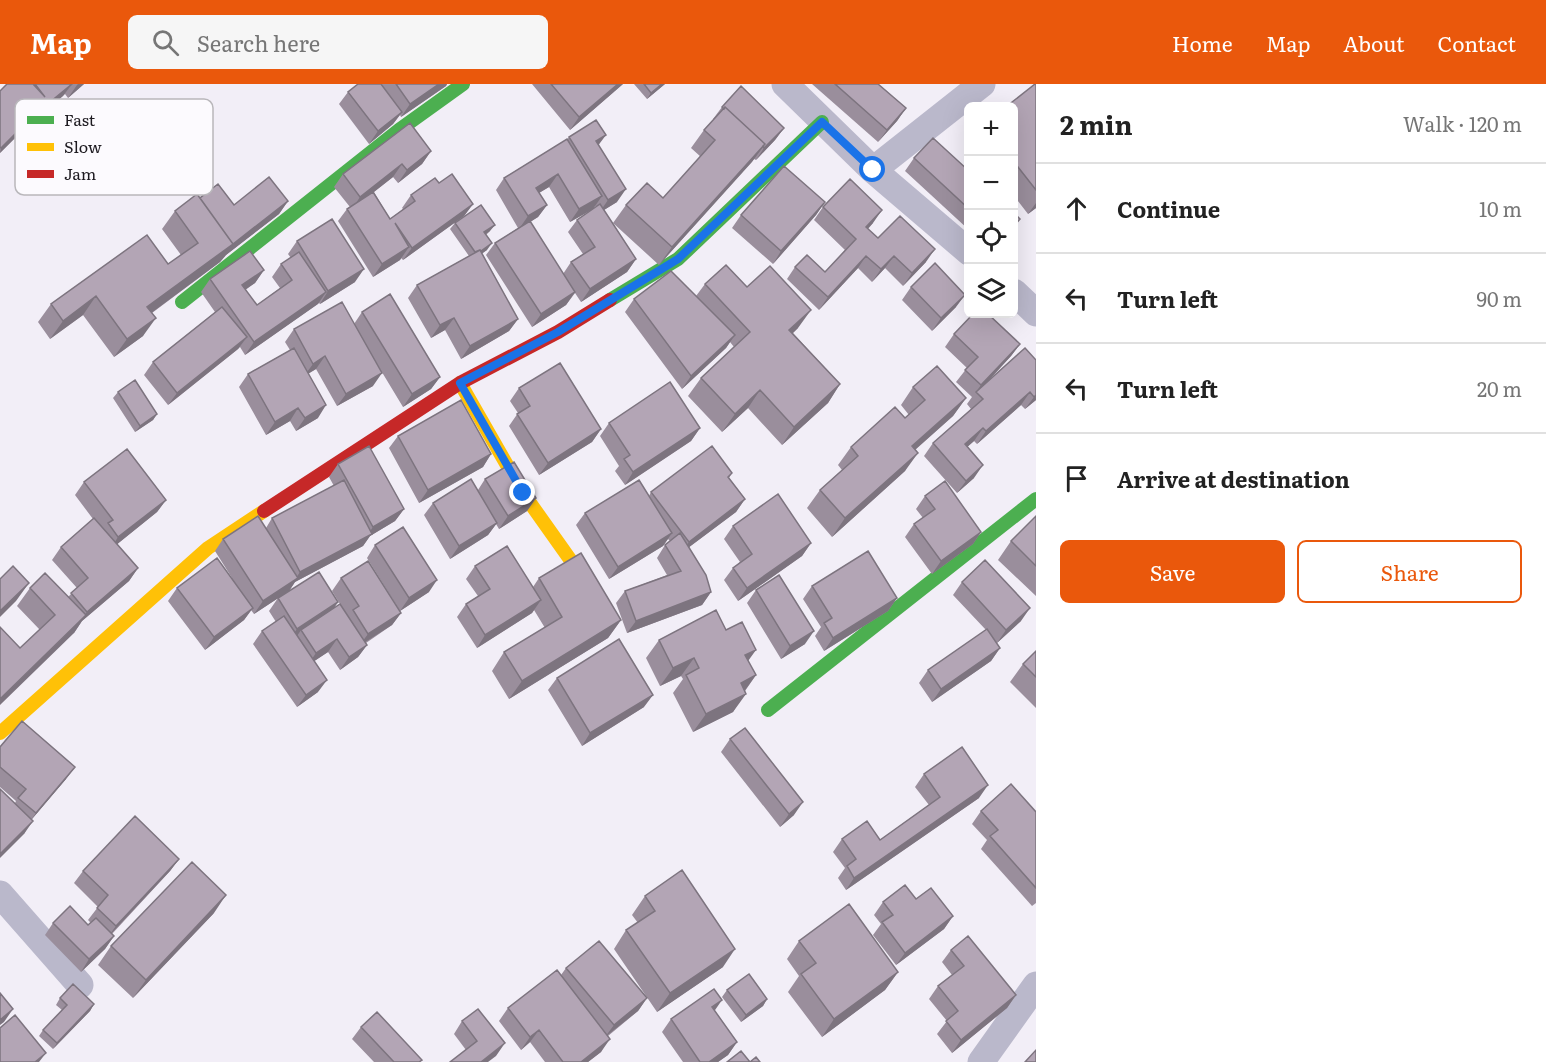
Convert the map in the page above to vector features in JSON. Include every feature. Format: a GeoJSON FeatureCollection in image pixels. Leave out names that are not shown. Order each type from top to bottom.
{"type":"FeatureCollection","features":[{"type":"Feature","properties":{"kind":"street"},"geometry":{"type":"LineString","coordinates":[[182,302],[399,130],[463,84]]}},
{"type":"Feature","properties":{"kind":"street"},"geometry":{"type":"LineString","coordinates":[[785,84],[873,170],[964,248]]}},
{"type":"Feature","properties":{"kind":"street"},"geometry":{"type":"LineString","coordinates":[[873,170],[982,84]]}},
{"type":"Feature","properties":{"kind":"street"},"geometry":{"type":"LineString","coordinates":[[0,733],[207,548],[460,383],[558,332],[678,259],[822,122]]}},
{"type":"Feature","properties":{"kind":"street"},"geometry":{"type":"LineString","coordinates":[[1018,296],[1036,313]]}},
{"type":"Feature","properties":{"kind":"street"},"geometry":{"type":"LineString","coordinates":[[460,383],[523,493],[601,603]]}},
{"type":"Feature","properties":{"kind":"street"},"geometry":{"type":"LineString","coordinates":[[768,710],[1036,499]]}},
{"type":"Feature","properties":{"kind":"street"},"geometry":{"type":"LineString","coordinates":[[0,894],[80,985]]}},
{"type":"Feature","properties":{"kind":"street"},"geometry":{"type":"LineString","coordinates":[[981,1062],[1036,985]]}},
{"type":"Feature","properties":{"kind":"building"},"geometry":{"type":"Polygon","coordinates":[[[7,84],[33,84],[45,97],[35,84],[72,84],[54,99],[15,99],[15,134],[1,148],[0,91],[7,84]]]}},
{"type":"Feature","properties":{"kind":"building"},"geometry":{"type":"Polygon","coordinates":[[[358,84],[381,84],[402,112],[378,131],[348,92],[358,84]]]}},
{"type":"Feature","properties":{"kind":"building"},"geometry":{"type":"Polygon","coordinates":[[[396,84],[439,84],[410,104],[396,84]]]}},
{"type":"Feature","properties":{"kind":"building"},"geometry":{"type":"Polygon","coordinates":[[[551,84],[618,84],[579,117],[551,84]]]}},
{"type":"Feature","properties":{"kind":"building"},"geometry":{"type":"Polygon","coordinates":[[[644,84],[662,84],[651,93],[644,84]]]}},
{"type":"Feature","properties":{"kind":"building"},"geometry":{"type":"Polygon","coordinates":[[[835,84],[878,84],[906,108],[887,130],[835,84]]]}},
{"type":"Feature","properties":{"kind":"building"},"geometry":{"type":"Polygon","coordinates":[[[1036,84],[1036,190],[1018,167],[1018,102],[1012,102],[1036,84]]]}},
{"type":"Feature","properties":{"kind":"building"},"geometry":{"type":"Polygon","coordinates":[[[741,86],[784,128],[764,148],[765,144],[725,107],[724,109],[722,107],[741,86]]]}},
{"type":"Feature","properties":{"kind":"building"},"geometry":{"type":"Polygon","coordinates":[[[725,107],[765,144],[672,247],[626,205],[647,183],[663,198],[715,140],[704,130],[725,107]]]}},
{"type":"Feature","properties":{"kind":"building"},"geometry":{"type":"Polygon","coordinates":[[[596,120],[606,135],[596,141],[626,189],[608,200],[569,137],[596,120]]]}},
{"type":"Feature","properties":{"kind":"building"},"geometry":{"type":"Polygon","coordinates":[[[410,123],[431,151],[407,170],[402,164],[360,197],[343,174],[410,123]]]}},
{"type":"Feature","properties":{"kind":"building"},"geometry":{"type":"Polygon","coordinates":[[[933,138],[964,166],[964,204],[914,158],[933,138]]]}},
{"type":"Feature","properties":{"kind":"building"},"geometry":{"type":"Polygon","coordinates":[[[567,139],[602,196],[579,209],[558,174],[536,188],[547,205],[528,216],[504,178],[567,139]]]}},
{"type":"Feature","properties":{"kind":"building"},"geometry":{"type":"Polygon","coordinates":[[[784,166],[825,202],[781,251],[741,215],[784,166]]]}},
{"type":"Feature","properties":{"kind":"building"},"geometry":{"type":"Polygon","coordinates":[[[452,174],[473,204],[412,248],[395,223],[409,247],[382,264],[347,209],[373,192],[390,219],[415,201],[411,195],[435,178],[439,183],[452,174]]]}},
{"type":"Feature","properties":{"kind":"building"},"geometry":{"type":"Polygon","coordinates":[[[269,177],[288,201],[233,244],[200,198],[204,195],[213,195],[213,188],[218,184],[234,205],[269,177]]]}},
{"type":"Feature","properties":{"kind":"building"},"geometry":{"type":"Polygon","coordinates":[[[850,179],[882,210],[866,227],[878,238],[900,216],[935,249],[912,273],[894,256],[881,269],[866,256],[828,297],[795,267],[807,255],[825,272],[856,239],[823,207],[850,179]]]}},
{"type":"Feature","properties":{"kind":"building"},"geometry":{"type":"Polygon","coordinates":[[[198,195],[233,244],[147,307],[156,318],[127,339],[96,296],[63,321],[51,304],[147,235],[168,264],[198,243],[175,211],[198,195]]]}},
{"type":"Feature","properties":{"kind":"building"},"geometry":{"type":"Polygon","coordinates":[[[600,204],[636,259],[590,289],[571,262],[595,247],[577,220],[600,204]]]}},
{"type":"Feature","properties":{"kind":"building"},"geometry":{"type":"Polygon","coordinates":[[[481,205],[495,225],[484,232],[492,243],[481,251],[475,252],[455,223],[481,205]]]}},
{"type":"Feature","properties":{"kind":"building"},"geometry":{"type":"Polygon","coordinates":[[[332,219],[364,269],[328,291],[297,241],[332,219]]]}},
{"type":"Feature","properties":{"kind":"building"},"geometry":{"type":"Polygon","coordinates":[[[530,221],[575,292],[541,314],[495,243],[530,221]]]}},
{"type":"Feature","properties":{"kind":"building"},"geometry":{"type":"Polygon","coordinates":[[[480,250],[518,319],[470,346],[454,318],[440,325],[417,285],[480,250]]]}},
{"type":"Feature","properties":{"kind":"building"},"geometry":{"type":"Polygon","coordinates":[[[250,251],[264,270],[242,285],[257,305],[292,280],[281,264],[299,252],[326,292],[254,342],[210,279],[250,251]]]}},
{"type":"Feature","properties":{"kind":"building"},"geometry":{"type":"Polygon","coordinates":[[[935,263],[964,296],[941,318],[911,287],[935,263]]]}},
{"type":"Feature","properties":{"kind":"building"},"geometry":{"type":"Polygon","coordinates":[[[726,265],[747,287],[770,266],[811,310],[789,330],[840,384],[794,427],[760,390],[735,414],[701,378],[750,332],[705,284],[726,265]]]}},
{"type":"Feature","properties":{"kind":"building"},"geometry":{"type":"Polygon","coordinates":[[[671,271],[735,335],[691,376],[634,299],[671,271]]]}},
{"type":"Feature","properties":{"kind":"building"},"geometry":{"type":"Polygon","coordinates":[[[390,294],[440,377],[412,394],[362,312],[390,294]]]}},
{"type":"Feature","properties":{"kind":"building"},"geometry":{"type":"Polygon","coordinates":[[[342,302],[382,373],[346,394],[325,356],[313,364],[294,329],[342,302]]]}},
{"type":"Feature","properties":{"kind":"building"},"geometry":{"type":"Polygon","coordinates":[[[222,307],[247,337],[177,393],[153,362],[222,307]]]}},
{"type":"Feature","properties":{"kind":"building"},"geometry":{"type":"Polygon","coordinates":[[[969,318],[992,318],[1020,344],[981,385],[965,370],[978,357],[954,334],[969,318]]]}},
{"type":"Feature","properties":{"kind":"building"},"geometry":{"type":"Polygon","coordinates":[[[294,348],[326,405],[305,418],[298,408],[275,422],[248,374],[294,348]]]}},
{"type":"Feature","properties":{"kind":"building"},"geometry":{"type":"Polygon","coordinates":[[[1025,348],[1036,360],[1036,395],[1034,397],[1030,392],[986,431],[983,428],[965,444],[983,465],[966,481],[933,443],[983,399],[976,392],[1025,348]]]}},
{"type":"Feature","properties":{"kind":"building"},"geometry":{"type":"Polygon","coordinates":[[[560,363],[601,429],[548,463],[517,414],[530,406],[519,388],[560,363]]]}},
{"type":"Feature","properties":{"kind":"building"},"geometry":{"type":"Polygon","coordinates":[[[937,366],[966,398],[912,446],[918,453],[845,518],[820,490],[858,456],[851,447],[895,407],[905,418],[925,400],[913,387],[937,366]]]}},
{"type":"Feature","properties":{"kind":"building"},"geometry":{"type":"Polygon","coordinates":[[[135,380],[157,414],[140,426],[118,392],[135,380]]]}},
{"type":"Feature","properties":{"kind":"building"},"geometry":{"type":"Polygon","coordinates":[[[670,382],[700,428],[633,472],[624,459],[630,455],[609,423],[670,382]]]}},
{"type":"Feature","properties":{"kind":"building"},"geometry":{"type":"Polygon","coordinates":[[[461,400],[491,454],[428,490],[398,436],[461,400]]]}},
{"type":"Feature","properties":{"kind":"building"},"geometry":{"type":"Polygon","coordinates":[[[369,446],[404,509],[373,527],[338,464],[369,446]]]}},
{"type":"Feature","properties":{"kind":"building"},"geometry":{"type":"Polygon","coordinates":[[[712,446],[732,473],[728,477],[745,499],[689,542],[651,492],[712,446]]]}},
{"type":"Feature","properties":{"kind":"building"},"geometry":{"type":"Polygon","coordinates":[[[127,449],[166,500],[118,537],[108,523],[113,520],[84,482],[127,449]]]}},
{"type":"Feature","properties":{"kind":"building"},"geometry":{"type":"Polygon","coordinates":[[[514,462],[536,498],[508,516],[485,479],[514,462]]]}},
{"type":"Feature","properties":{"kind":"building"},"geometry":{"type":"Polygon","coordinates":[[[471,479],[497,523],[459,546],[433,503],[471,479]]]}},
{"type":"Feature","properties":{"kind":"building"},"geometry":{"type":"Polygon","coordinates":[[[344,480],[372,534],[300,572],[272,518],[344,480]]]}},
{"type":"Feature","properties":{"kind":"building"},"geometry":{"type":"Polygon","coordinates":[[[639,480],[672,533],[618,567],[585,513],[639,480]]]}},
{"type":"Feature","properties":{"kind":"building"},"geometry":{"type":"Polygon","coordinates":[[[945,481],[981,532],[941,561],[914,524],[935,509],[925,496],[945,481]]]}},
{"type":"Feature","properties":{"kind":"building"},"geometry":{"type":"Polygon","coordinates":[[[778,494],[811,543],[747,588],[733,568],[752,554],[733,526],[778,494]]]}},
{"type":"Feature","properties":{"kind":"building"},"geometry":{"type":"Polygon","coordinates":[[[258,516],[298,578],[263,601],[223,539],[258,516]]]}},
{"type":"Feature","properties":{"kind":"building"},"geometry":{"type":"Polygon","coordinates":[[[1036,516],[1036,566],[1011,541],[1036,516]]]}},
{"type":"Feature","properties":{"kind":"building"},"geometry":{"type":"Polygon","coordinates":[[[94,518],[138,568],[87,612],[71,593],[88,578],[61,547],[94,518]]]}},
{"type":"Feature","properties":{"kind":"building"},"geometry":{"type":"Polygon","coordinates":[[[403,527],[437,580],[409,598],[375,545],[403,527]]]}},
{"type":"Feature","properties":{"kind":"building"},"geometry":{"type":"Polygon","coordinates":[[[680,533],[706,575],[711,592],[636,621],[625,591],[681,571],[665,545],[680,533]]]}},
{"type":"Feature","properties":{"kind":"building"},"geometry":{"type":"Polygon","coordinates":[[[507,546],[541,600],[485,635],[466,604],[490,589],[475,566],[507,546]]]}},
{"type":"Feature","properties":{"kind":"building"},"geometry":{"type":"Polygon","coordinates":[[[868,551],[897,598],[833,638],[824,623],[832,618],[812,586],[868,551]]]}},
{"type":"Feature","properties":{"kind":"building"},"geometry":{"type":"Polygon","coordinates":[[[581,553],[621,620],[522,681],[504,652],[562,617],[539,578],[581,553]]]}},
{"type":"Feature","properties":{"kind":"building"},"geometry":{"type":"Polygon","coordinates":[[[217,558],[253,608],[214,637],[177,588],[217,558]]]}},
{"type":"Feature","properties":{"kind":"building"},"geometry":{"type":"Polygon","coordinates":[[[985,560],[1030,608],[1006,630],[962,582],[985,560]]]}},
{"type":"Feature","properties":{"kind":"building"},"geometry":{"type":"Polygon","coordinates":[[[368,561],[401,613],[368,634],[353,610],[359,606],[341,578],[368,561]]]}},
{"type":"Feature","properties":{"kind":"building"},"geometry":{"type":"Polygon","coordinates":[[[13,566],[29,583],[0,611],[0,579],[13,566]]]}},
{"type":"Feature","properties":{"kind":"building"},"geometry":{"type":"Polygon","coordinates":[[[319,572],[338,602],[297,629],[278,598],[319,572]]]}},
{"type":"Feature","properties":{"kind":"building"},"geometry":{"type":"Polygon","coordinates":[[[45,573],[86,615],[0,699],[0,627],[20,648],[55,615],[30,588],[45,573]]]}},
{"type":"Feature","properties":{"kind":"building"},"geometry":{"type":"Polygon","coordinates":[[[779,575],[814,631],[790,646],[756,590],[779,575]]]}},
{"type":"Feature","properties":{"kind":"building"},"geometry":{"type":"Polygon","coordinates":[[[340,604],[367,645],[349,657],[337,639],[316,653],[301,630],[340,604]]]}},
{"type":"Feature","properties":{"kind":"building"},"geometry":{"type":"Polygon","coordinates":[[[716,610],[726,630],[742,622],[756,650],[745,655],[756,675],[741,683],[746,694],[706,714],[686,675],[699,668],[694,658],[673,668],[659,640],[716,610]]]}},
{"type":"Feature","properties":{"kind":"building"},"geometry":{"type":"Polygon","coordinates":[[[284,616],[327,680],[306,695],[262,631],[284,616]]]}},
{"type":"Feature","properties":{"kind":"building"},"geometry":{"type":"Polygon","coordinates":[[[987,629],[1000,648],[941,689],[928,670],[987,629]]]}},
{"type":"Feature","properties":{"kind":"building"},"geometry":{"type":"Polygon","coordinates":[[[619,639],[653,695],[590,733],[557,678],[619,639]]]}},
{"type":"Feature","properties":{"kind":"building"},"geometry":{"type":"Polygon","coordinates":[[[1036,651],[1036,677],[1023,664],[1036,651]]]}},
{"type":"Feature","properties":{"kind":"building"},"geometry":{"type":"Polygon","coordinates":[[[22,721],[75,767],[36,813],[18,798],[26,789],[0,767],[0,747],[22,721]]]}},
{"type":"Feature","properties":{"kind":"building"},"geometry":{"type":"Polygon","coordinates":[[[745,728],[803,802],[789,814],[730,739],[745,728]]]}},
{"type":"Feature","properties":{"kind":"building"},"geometry":{"type":"Polygon","coordinates":[[[962,747],[988,785],[854,878],[847,866],[856,859],[842,839],[867,821],[880,840],[940,797],[924,774],[962,747]]]}},
{"type":"Feature","properties":{"kind":"building"},"geometry":{"type":"Polygon","coordinates":[[[1011,784],[1036,812],[1036,888],[990,836],[998,830],[981,811],[1011,784]]]}},
{"type":"Feature","properties":{"kind":"building"},"geometry":{"type":"Polygon","coordinates":[[[0,789],[33,821],[0,854],[0,789]]]}},
{"type":"Feature","properties":{"kind":"building"},"geometry":{"type":"Polygon","coordinates":[[[135,816],[179,859],[116,926],[97,908],[108,895],[83,871],[135,816]]]}},
{"type":"Feature","properties":{"kind":"building"},"geometry":{"type":"Polygon","coordinates":[[[192,862],[226,895],[146,980],[111,946],[192,862]]]}},
{"type":"Feature","properties":{"kind":"building"},"geometry":{"type":"Polygon","coordinates":[[[682,870],[735,949],[670,993],[626,930],[655,911],[645,896],[682,870]]]}},
{"type":"Feature","properties":{"kind":"building"},"geometry":{"type":"Polygon","coordinates":[[[905,885],[916,899],[931,888],[953,916],[905,953],[882,922],[893,915],[883,902],[905,885]]]}},
{"type":"Feature","properties":{"kind":"building"},"geometry":{"type":"Polygon","coordinates":[[[849,904],[898,972],[834,1019],[801,974],[816,963],[799,941],[849,904]]]}},
{"type":"Feature","properties":{"kind":"building"},"geometry":{"type":"Polygon","coordinates":[[[70,906],[88,925],[96,918],[114,936],[89,959],[53,923],[70,906]]]}},
{"type":"Feature","properties":{"kind":"building"},"geometry":{"type":"Polygon","coordinates":[[[968,936],[1016,995],[961,1040],[946,1021],[958,1011],[938,986],[964,966],[951,950],[968,936]]]}},
{"type":"Feature","properties":{"kind":"building"},"geometry":{"type":"Polygon","coordinates":[[[599,941],[647,998],[614,1025],[566,968],[599,941]]]}},
{"type":"Feature","properties":{"kind":"building"},"geometry":{"type":"Polygon","coordinates":[[[557,970],[610,1039],[581,1062],[563,1062],[539,1030],[530,1037],[508,1008],[557,970]]]}},
{"type":"Feature","properties":{"kind":"building"},"geometry":{"type":"Polygon","coordinates":[[[749,974],[767,999],[746,1015],[727,990],[749,974]]]}},
{"type":"Feature","properties":{"kind":"building"},"geometry":{"type":"Polygon","coordinates":[[[73,984],[94,1004],[57,1043],[43,1030],[67,1005],[60,998],[73,984]]]}},
{"type":"Feature","properties":{"kind":"building"},"geometry":{"type":"Polygon","coordinates":[[[714,989],[722,1000],[712,1007],[737,1042],[709,1062],[700,1062],[671,1019],[714,989]]]}},
{"type":"Feature","properties":{"kind":"building"},"geometry":{"type":"Polygon","coordinates":[[[0,993],[13,1009],[0,1020],[0,993]]]}},
{"type":"Feature","properties":{"kind":"building"},"geometry":{"type":"Polygon","coordinates":[[[478,1009],[505,1043],[481,1062],[450,1062],[477,1041],[462,1021],[478,1009]]]}},
{"type":"Feature","properties":{"kind":"building"},"geometry":{"type":"Polygon","coordinates":[[[377,1012],[422,1060],[394,1062],[361,1027],[377,1012]]]}},
{"type":"Feature","properties":{"kind":"building"},"geometry":{"type":"Polygon","coordinates":[[[15,1015],[46,1053],[35,1062],[0,1062],[0,1028],[15,1015]]]}},
{"type":"Feature","properties":{"kind":"building"},"geometry":{"type":"Polygon","coordinates":[[[1036,1050],[1036,1062],[1025,1062],[1036,1050]]]}},
{"type":"Feature","properties":{"kind":"building"},"geometry":{"type":"Polygon","coordinates":[[[741,1051],[750,1062],[727,1062],[741,1051]]]}},
{"type":"Feature","properties":{"kind":"building"},"geometry":{"type":"Polygon","coordinates":[[[756,1057],[760,1062],[750,1062],[756,1057]]]}},
{"type":"Feature","properties":{"kind":"traffic: fast"},"geometry":{"type":"LineString","coordinates":[[182,302],[399,130],[463,84]]}},
{"type":"Feature","properties":{"kind":"traffic: fast"},"geometry":{"type":"LineString","coordinates":[[610,300],[678,259],[822,122]]}},
{"type":"Feature","properties":{"kind":"traffic: fast"},"geometry":{"type":"LineString","coordinates":[[768,710],[1036,499]]}},
{"type":"Feature","properties":{"kind":"traffic: slow"},"geometry":{"type":"LineString","coordinates":[[460,383],[523,493],[596,596]]}},
{"type":"Feature","properties":{"kind":"traffic: slow"},"geometry":{"type":"LineString","coordinates":[[0,733],[208,548],[264,511]]}},
{"type":"Feature","properties":{"kind":"traffic: jam"},"geometry":{"type":"LineString","coordinates":[[264,511],[460,383],[558,332],[610,300]]}},
{"type":"Feature","properties":{"kind":"route"},"geometry":{"type":"LineString","coordinates":[[523,493],[460,383],[558,332],[678,259],[822,122],[873,170]]}}]}
